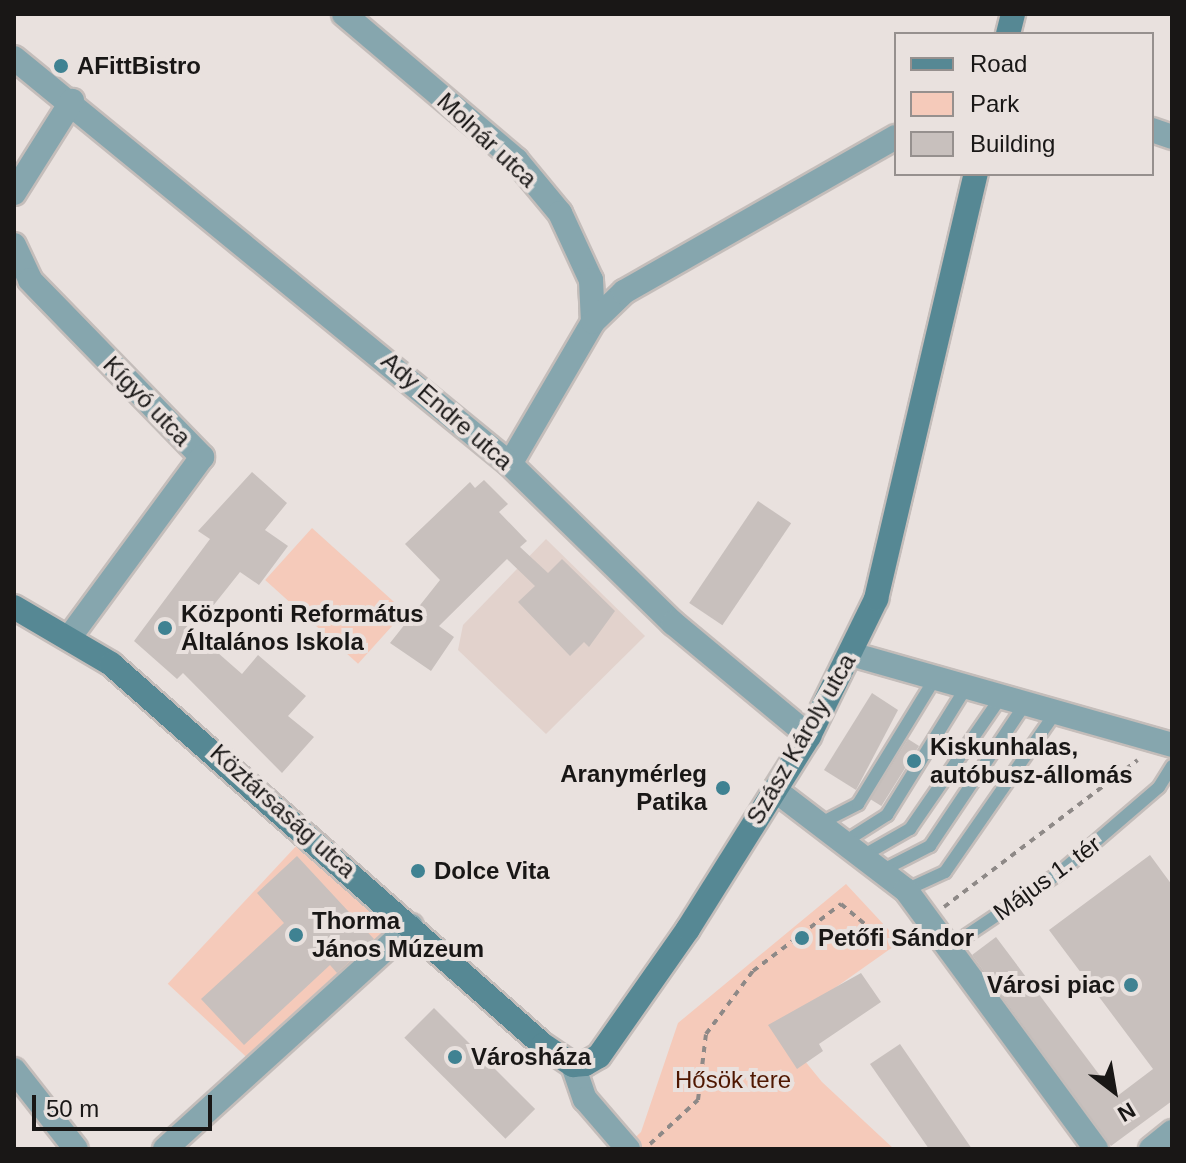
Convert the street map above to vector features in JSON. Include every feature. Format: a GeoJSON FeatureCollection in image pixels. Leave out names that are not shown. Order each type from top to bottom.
{"type":"FeatureCollection","features":[{"type":"Feature","properties":{"kind":"main road","name":"Szász Károly utca"},"geometry":{"type":"LineString","coordinates":[[573,1065],[599,1056],[612,1039],[809,736],[851,654],[893,544],[976,176]]}},
{"type":"Feature","properties":{"kind":"main road","name":"Köztársaság utca"},"geometry":{"type":"LineString","coordinates":[[14,607],[70,637],[215,750],[411,926],[573,1065]]}},
{"type":"Feature","properties":{"kind":"street","name":"Molnár utca"},"geometry":{"type":"LineString","coordinates":[[344,14],[516,160],[560,213],[591,280],[593,322]]}},
{"type":"Feature","properties":{"kind":"street","name":"Ady Endre utca"},"geometry":{"type":"LineString","coordinates":[[14,58],[72,101],[510,464],[673,623],[809,736]]}},
{"type":"Feature","properties":{"kind":"street"},"geometry":{"type":"LineString","coordinates":[[14,193],[72,101]]}},
{"type":"Feature","properties":{"kind":"street"},"geometry":{"type":"LineString","coordinates":[[510,464],[593,322],[624,292],[894,138]]}},
{"type":"Feature","properties":{"kind":"street","name":"Kígyó utca"},"geometry":{"type":"LineString","coordinates":[[14,245],[30,280],[202,457],[70,637]]}},
{"type":"Feature","properties":{"kind":"street"},"geometry":{"type":"LineString","coordinates":[[851,654],[1053,716],[1172,745]]}},
{"type":"Feature","properties":{"kind":"street"},"geometry":{"type":"LineString","coordinates":[[775,790],[866,855],[906,890],[929,918],[945,950],[1096,1149]]}},
{"type":"Feature","properties":{"kind":"street"},"geometry":{"type":"LineString","coordinates":[[165,1149],[411,926]]}},
{"type":"Feature","properties":{"kind":"street"},"geometry":{"type":"LineString","coordinates":[[573,1065],[585,1099],[628,1149]]}},
{"type":"Feature","properties":{"kind":"street"},"geometry":{"type":"LineString","coordinates":[[14,1070],[76,1149]]}},
{"type":"Feature","properties":{"kind":"street"},"geometry":{"type":"LineString","coordinates":[[1151,1149],[1172,1132]]}},
{"type":"Feature","properties":{"kind":"lane"},"geometry":{"type":"LineString","coordinates":[[821,823],[858,804],[934,680]]}},
{"type":"Feature","properties":{"kind":"lane"},"geometry":{"type":"LineString","coordinates":[[866,855],[887,815],[965,689]]}},
{"type":"Feature","properties":{"kind":"lane"},"geometry":{"type":"LineString","coordinates":[[866,855],[930,846],[1011,703]]}},
{"type":"Feature","properties":{"kind":"lane"},"geometry":{"type":"LineString","coordinates":[[866,855],[910,829],[1011,703]]}},
{"type":"Feature","properties":{"kind":"lane"},"geometry":{"type":"LineString","coordinates":[[906,890],[945,872],[1053,716]]}},
{"type":"Feature","properties":{"kind":"lane","name":"Május 1. tér"},"geometry":{"type":"LineString","coordinates":[[945,950],[1058,874],[1159,787],[1172,766]]}},
{"type":"Feature","properties":{"kind":"path"},"geometry":{"type":"LineString","coordinates":[[644,1149],[698,1100],[706,1034],[753,971],[841,904],[879,936],[929,918],[1138,760],[1149,762]]}},
{"type":"Feature","properties":{"kind":"shaded area"},"geometry":{"type":"Polygon","coordinates":[[[546,539],[645,636],[546,734],[458,650],[463,625],[546,539]]]}},
{"type":"Feature","properties":{"kind":"green space"},"geometry":{"type":"Polygon","coordinates":[[[312,528],[405,612],[358,664],[265,580],[312,528]]]}},
{"type":"Feature","properties":{"kind":"green space"},"geometry":{"type":"Polygon","coordinates":[[[298,844],[393,933],[263,1072],[168,984],[298,844]]]}},
{"type":"Feature","properties":{"kind":"green space","name":"Hősök tere"},"geometry":{"type":"Polygon","coordinates":[[[846,884],[900,942],[778,1028],[822,1082],[894,1149],[623,1149],[641,1132],[678,1023],[846,884]]]}},
{"type":"Feature","properties":{"kind":"building"},"geometry":{"type":"Polygon","coordinates":[[[252,472],[287,503],[265,530],[288,546],[259,585],[240,572],[193,631],[242,674],[258,655],[306,696],[288,716],[314,737],[282,773],[183,673],[177,679],[134,641],[210,539],[198,531],[252,472]]]}},
{"type":"Feature","properties":{"kind":"building"},"geometry":{"type":"Polygon","coordinates":[[[484,480],[508,504],[499,512],[527,541],[520,547],[548,573],[562,559],[615,611],[589,647],[584,642],[570,656],[518,602],[535,586],[507,559],[439,626],[454,637],[431,671],[390,643],[440,580],[405,544],[470,482],[475,488],[484,480]]]}},
{"type":"Feature","properties":{"kind":"building"},"geometry":{"type":"Polygon","coordinates":[[[758,501],[791,523],[722,625],[689,603],[758,501]]]}},
{"type":"Feature","properties":{"kind":"building"},"geometry":{"type":"Polygon","coordinates":[[[872,693],[898,710],[856,790],[824,770],[872,693]]]}},
{"type":"Feature","properties":{"kind":"building"},"geometry":{"type":"Polygon","coordinates":[[[908,739],[919,746],[881,806],[870,799],[908,739]]]}},
{"type":"Feature","properties":{"kind":"building"},"geometry":{"type":"Polygon","coordinates":[[[1150,855],[1172,885],[1172,1101],[1111,1146],[972,955],[996,937],[1116,1097],[1153,1069],[1049,930],[1150,855]]]}},
{"type":"Feature","properties":{"kind":"building"},"geometry":{"type":"Polygon","coordinates":[[[297,856],[374,939],[337,973],[330,965],[244,1045],[201,999],[284,923],[257,893],[297,856]]]}},
{"type":"Feature","properties":{"kind":"building"},"geometry":{"type":"Polygon","coordinates":[[[861,973],[881,1002],[819,1044],[823,1051],[797,1069],[768,1025],[861,973]]]}},
{"type":"Feature","properties":{"kind":"building","name":"Városháza"},"geometry":{"type":"Polygon","coordinates":[[[434,1008],[535,1109],[505,1139],[404,1038],[434,1008]]]}},
{"type":"Feature","properties":{"kind":"building"},"geometry":{"type":"Polygon","coordinates":[[[900,1044],[972,1149],[929,1149],[870,1064],[900,1044]]]}},
{"type":"Feature","properties":{"kind":"place","name":"AFittBistro"},"geometry":{"type":"Point","coordinates":[61,66]}},
{"type":"Feature","properties":{"kind":"place","name":"Központi Református Általános Iskola"},"geometry":{"type":"Point","coordinates":[165,628]}},
{"type":"Feature","properties":{"kind":"place","name":"Kiskunhalas, autóbusz-állomás"},"geometry":{"type":"Point","coordinates":[914,761]}},
{"type":"Feature","properties":{"kind":"place","name":"Aranymérleg Patika"},"geometry":{"type":"Point","coordinates":[723,788]}},
{"type":"Feature","properties":{"kind":"place","name":"Dolce Vita"},"geometry":{"type":"Point","coordinates":[418,871]}},
{"type":"Feature","properties":{"kind":"place","name":"Thorma János Múzeum"},"geometry":{"type":"Point","coordinates":[296,935]}},
{"type":"Feature","properties":{"kind":"place","name":"Petőfi Sándor"},"geometry":{"type":"Point","coordinates":[802,938]}},
{"type":"Feature","properties":{"kind":"place","name":"Városi piac"},"geometry":{"type":"Point","coordinates":[1131,985]}},
{"type":"Feature","properties":{"kind":"place","name":"Városháza"},"geometry":{"type":"Point","coordinates":[455,1057]}}]}
